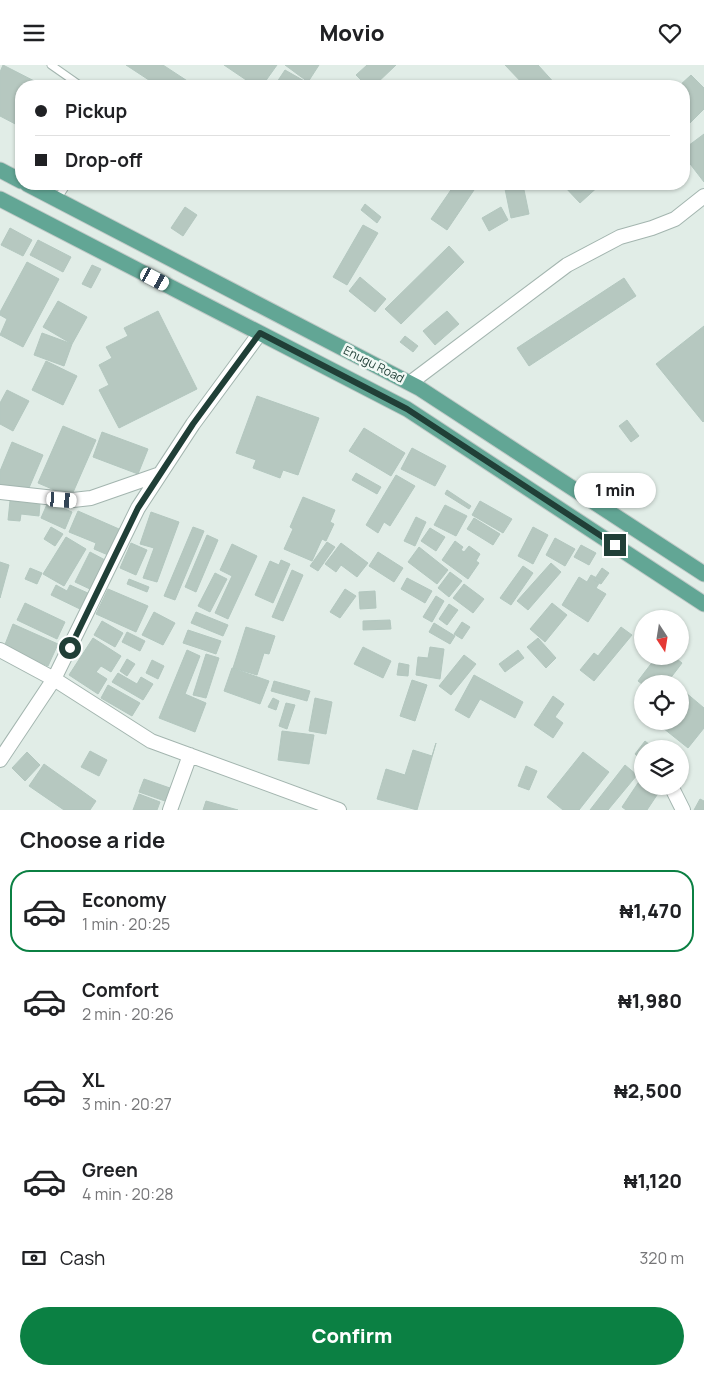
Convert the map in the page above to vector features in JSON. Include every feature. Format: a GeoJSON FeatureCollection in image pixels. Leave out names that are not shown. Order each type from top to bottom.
{"type":"FeatureCollection","features":[{"type":"Feature","properties":{"kind":"main road"},"geometry":{"type":"LineString","coordinates":[[0,170],[15,178]]}},
{"type":"Feature","properties":{"kind":"main road","name":"Enugu Road"},"geometry":{"type":"LineString","coordinates":[[39,190],[410,383],[704,574]]}},
{"type":"Feature","properties":{"kind":"main road"},"geometry":{"type":"LineString","coordinates":[[0,199],[407,409],[704,605]]}},
{"type":"Feature","properties":{"kind":"street"},"geometry":{"type":"LineString","coordinates":[[410,383],[567,265],[620,237],[675,219],[704,196]]}},
{"type":"Feature","properties":{"kind":"street"},"geometry":{"type":"LineString","coordinates":[[0,760],[54,679],[138,508],[193,424],[260,333]]}},
{"type":"Feature","properties":{"kind":"street"},"geometry":{"type":"LineString","coordinates":[[0,492],[73,500],[90,498],[160,474]]}},
{"type":"Feature","properties":{"kind":"street"},"geometry":{"type":"LineString","coordinates":[[0,650],[54,679],[151,741],[339,810]]}},
{"type":"Feature","properties":{"kind":"street"},"geometry":{"type":"LineString","coordinates":[[170,810],[190,755]]}},
{"type":"Feature","properties":{"kind":"street"},"geometry":{"type":"LineString","coordinates":[[676,795],[683,810]]}},
{"type":"Feature","properties":{"kind":"lane"},"geometry":{"type":"LineString","coordinates":[[51,65],[72,80]]}},
{"type":"Feature","properties":{"kind":"lane"},"geometry":{"type":"LineString","coordinates":[[57,199],[63,190]]}},
{"type":"Feature","properties":{"kind":"building"},"geometry":{"type":"Polygon","coordinates":[[[3,65],[32,80],[15,80],[15,124],[0,116],[0,72],[3,65]]]}},
{"type":"Feature","properties":{"kind":"building"},"geometry":{"type":"Polygon","coordinates":[[[126,65],[163,65],[186,80],[149,80],[126,65]]]}},
{"type":"Feature","properties":{"kind":"building"},"geometry":{"type":"Polygon","coordinates":[[[224,65],[277,65],[266,80],[246,80],[224,65]]]}},
{"type":"Feature","properties":{"kind":"building"},"geometry":{"type":"Polygon","coordinates":[[[285,65],[319,65],[309,80],[305,80],[285,65]]]}},
{"type":"Feature","properties":{"kind":"building"},"geometry":{"type":"Polygon","coordinates":[[[367,65],[396,65],[380,80],[361,80],[356,75],[367,65]]]}},
{"type":"Feature","properties":{"kind":"building"},"geometry":{"type":"Polygon","coordinates":[[[505,65],[538,65],[552,80],[519,80],[505,65]]]}},
{"type":"Feature","properties":{"kind":"building"},"geometry":{"type":"Polygon","coordinates":[[[285,70],[302,80],[278,80],[285,70]]]}},
{"type":"Feature","properties":{"kind":"building"},"geometry":{"type":"Polygon","coordinates":[[[691,75],[704,88],[704,109],[690,123],[690,80],[686,80],[691,75]]]}},
{"type":"Feature","properties":{"kind":"building"},"geometry":{"type":"Polygon","coordinates":[[[704,134],[704,182],[690,164],[690,144],[704,134]]]}},
{"type":"Feature","properties":{"kind":"building"},"geometry":{"type":"Polygon","coordinates":[[[451,190],[474,190],[447,230],[431,219],[451,190]]]}},
{"type":"Feature","properties":{"kind":"building"},"geometry":{"type":"Polygon","coordinates":[[[505,190],[524,190],[529,214],[511,218],[505,190]]]}},
{"type":"Feature","properties":{"kind":"building"},"geometry":{"type":"Polygon","coordinates":[[[568,190],[594,190],[580,203],[568,190]]]}},
{"type":"Feature","properties":{"kind":"building"},"geometry":{"type":"Polygon","coordinates":[[[365,204],[381,217],[377,223],[361,210],[365,204]]]}},
{"type":"Feature","properties":{"kind":"building"},"geometry":{"type":"Polygon","coordinates":[[[185,207],[197,215],[183,236],[171,228],[185,207]]]}},
{"type":"Feature","properties":{"kind":"building"},"geometry":{"type":"Polygon","coordinates":[[[501,207],[508,220],[489,231],[482,218],[501,207]]]}},
{"type":"Feature","properties":{"kind":"building"},"geometry":{"type":"Polygon","coordinates":[[[363,225],[378,233],[347,285],[333,277],[363,225]]]}},
{"type":"Feature","properties":{"kind":"building"},"geometry":{"type":"Polygon","coordinates":[[[10,228],[32,240],[23,256],[1,245],[10,228]]]}},
{"type":"Feature","properties":{"kind":"building"},"geometry":{"type":"Polygon","coordinates":[[[38,240],[71,257],[63,272],[30,255],[38,240]]]}},
{"type":"Feature","properties":{"kind":"building"},"geometry":{"type":"Polygon","coordinates":[[[449,246],[464,262],[401,324],[385,309],[449,246]]]}},
{"type":"Feature","properties":{"kind":"building"},"geometry":{"type":"Polygon","coordinates":[[[27,262],[59,279],[23,347],[0,335],[7,319],[0,315],[0,312],[27,262]]]}},
{"type":"Feature","properties":{"kind":"building"},"geometry":{"type":"Polygon","coordinates":[[[92,265],[101,269],[91,288],[82,284],[92,265]]]}},
{"type":"Feature","properties":{"kind":"building"},"geometry":{"type":"Polygon","coordinates":[[[360,277],[386,299],[375,312],[349,291],[360,277]]]}},
{"type":"Feature","properties":{"kind":"building"},"geometry":{"type":"Polygon","coordinates":[[[624,278],[636,296],[529,366],[517,348],[624,278]]]}},
{"type":"Feature","properties":{"kind":"building"},"geometry":{"type":"Polygon","coordinates":[[[58,301],[87,317],[72,344],[43,327],[58,301]]]}},
{"type":"Feature","properties":{"kind":"building"},"geometry":{"type":"Polygon","coordinates":[[[158,311],[197,389],[119,428],[99,390],[109,385],[99,365],[112,358],[106,347],[128,336],[124,328],[158,311]]]}},
{"type":"Feature","properties":{"kind":"building"},"geometry":{"type":"Polygon","coordinates":[[[447,311],[459,324],[435,345],[423,331],[447,311]]]}},
{"type":"Feature","properties":{"kind":"building"},"geometry":{"type":"Polygon","coordinates":[[[704,326],[704,421],[703,422],[656,364],[704,326]]]}},
{"type":"Feature","properties":{"kind":"building"},"geometry":{"type":"Polygon","coordinates":[[[42,333],[72,344],[64,366],[34,355],[42,333]]]}},
{"type":"Feature","properties":{"kind":"building"},"geometry":{"type":"Polygon","coordinates":[[[405,336],[418,346],[413,352],[400,342],[405,336]]]}},
{"type":"Feature","properties":{"kind":"building"},"geometry":{"type":"Polygon","coordinates":[[[46,361],[77,376],[63,405],[32,390],[46,361]]]}},
{"type":"Feature","properties":{"kind":"building"},"geometry":{"type":"Polygon","coordinates":[[[7,390],[29,401],[13,431],[0,424],[0,403],[7,390]]]}},
{"type":"Feature","properties":{"kind":"building"},"geometry":{"type":"Polygon","coordinates":[[[257,396],[319,418],[298,475],[283,470],[280,478],[253,468],[256,460],[236,453],[257,396]]]}},
{"type":"Feature","properties":{"kind":"building"},"geometry":{"type":"Polygon","coordinates":[[[627,420],[639,436],[631,442],[619,426],[627,420]]]}},
{"type":"Feature","properties":{"kind":"building"},"geometry":{"type":"Polygon","coordinates":[[[63,426],[96,440],[71,497],[38,483],[63,426]]]}},
{"type":"Feature","properties":{"kind":"building"},"geometry":{"type":"Polygon","coordinates":[[[364,428],[405,453],[391,476],[349,451],[364,428]]]}},
{"type":"Feature","properties":{"kind":"building"},"geometry":{"type":"Polygon","coordinates":[[[102,432],[148,449],[138,474],[93,457],[102,432]]]}},
{"type":"Feature","properties":{"kind":"building"},"geometry":{"type":"Polygon","coordinates":[[[12,442],[43,455],[26,495],[0,484],[0,471],[12,442]]]}},
{"type":"Feature","properties":{"kind":"building"},"geometry":{"type":"Polygon","coordinates":[[[412,448],[446,466],[435,486],[401,469],[412,448]]]}},
{"type":"Feature","properties":{"kind":"building"},"geometry":{"type":"Polygon","coordinates":[[[356,473],[381,487],[377,494],[352,480],[356,473]]]}},
{"type":"Feature","properties":{"kind":"building"},"geometry":{"type":"Polygon","coordinates":[[[396,475],[415,486],[390,526],[384,522],[378,533],[366,525],[396,475]]]}},
{"type":"Feature","properties":{"kind":"building"},"geometry":{"type":"Polygon","coordinates":[[[447,490],[471,506],[469,509],[445,494],[447,490]]]}},
{"type":"Feature","properties":{"kind":"building"},"geometry":{"type":"Polygon","coordinates":[[[303,497],[335,510],[330,522],[334,524],[326,541],[322,539],[312,561],[284,549],[293,529],[290,527],[303,497]]]}},
{"type":"Feature","properties":{"kind":"building"},"geometry":{"type":"Polygon","coordinates":[[[10,501],[40,504],[39,516],[21,514],[20,521],[8,520],[10,501]]]}},
{"type":"Feature","properties":{"kind":"building"},"geometry":{"type":"Polygon","coordinates":[[[480,501],[512,519],[503,533],[472,515],[480,501]]]}},
{"type":"Feature","properties":{"kind":"building"},"geometry":{"type":"Polygon","coordinates":[[[48,502],[72,512],[65,529],[41,518],[48,502]]]}},
{"type":"Feature","properties":{"kind":"building"},"geometry":{"type":"Polygon","coordinates":[[[445,505],[467,516],[456,536],[434,525],[445,505]]]}},
{"type":"Feature","properties":{"kind":"building"},"geometry":{"type":"Polygon","coordinates":[[[78,511],[119,529],[108,555],[94,549],[96,543],[69,532],[78,511]]]}},
{"type":"Feature","properties":{"kind":"building"},"geometry":{"type":"Polygon","coordinates":[[[151,512],[179,522],[157,582],[143,578],[154,548],[140,544],[151,512]]]}},
{"type":"Feature","properties":{"kind":"building"},"geometry":{"type":"Polygon","coordinates":[[[416,517],[426,522],[415,546],[404,541],[416,517]]]}},
{"type":"Feature","properties":{"kind":"building"},"geometry":{"type":"Polygon","coordinates":[[[474,518],[500,534],[493,545],[467,529],[474,518]]]}},
{"type":"Feature","properties":{"kind":"building"},"geometry":{"type":"Polygon","coordinates":[[[51,527],[63,534],[55,546],[44,539],[51,527]]]}},
{"type":"Feature","properties":{"kind":"building"},"geometry":{"type":"Polygon","coordinates":[[[193,527],[204,531],[175,600],[164,596],[193,527]]]}},
{"type":"Feature","properties":{"kind":"building"},"geometry":{"type":"Polygon","coordinates":[[[533,527],[548,535],[533,564],[518,556],[533,527]]]}},
{"type":"Feature","properties":{"kind":"building"},"geometry":{"type":"Polygon","coordinates":[[[430,528],[445,537],[436,551],[421,541],[430,528]]]}},
{"type":"Feature","properties":{"kind":"building"},"geometry":{"type":"Polygon","coordinates":[[[207,535],[218,540],[196,592],[185,587],[207,535]]]}},
{"type":"Feature","properties":{"kind":"building"},"geometry":{"type":"Polygon","coordinates":[[[66,537],[86,549],[64,586],[43,574],[66,537]]]}},
{"type":"Feature","properties":{"kind":"building"},"geometry":{"type":"Polygon","coordinates":[[[555,538],[575,549],[565,566],[546,555],[555,538]]]}},
{"type":"Feature","properties":{"kind":"building"},"geometry":{"type":"Polygon","coordinates":[[[455,541],[463,547],[461,550],[464,552],[469,546],[480,554],[476,561],[479,563],[468,579],[442,560],[455,541]]]}},
{"type":"Feature","properties":{"kind":"building"},"geometry":{"type":"Polygon","coordinates":[[[327,542],[335,547],[318,571],[310,566],[327,542]]]}},
{"type":"Feature","properties":{"kind":"building"},"geometry":{"type":"Polygon","coordinates":[[[131,543],[147,550],[136,575],[120,568],[131,543]]]}},
{"type":"Feature","properties":{"kind":"building"},"geometry":{"type":"Polygon","coordinates":[[[341,543],[368,563],[357,577],[341,565],[336,572],[325,564],[341,543]]]}},
{"type":"Feature","properties":{"kind":"building"},"geometry":{"type":"Polygon","coordinates":[[[232,544],[257,556],[228,619],[215,613],[232,576],[220,570],[232,544]]]}},
{"type":"Feature","properties":{"kind":"building"},"geometry":{"type":"Polygon","coordinates":[[[581,545],[596,553],[589,565],[574,557],[581,545]]]}},
{"type":"Feature","properties":{"kind":"building"},"geometry":{"type":"Polygon","coordinates":[[[419,547],[448,570],[437,584],[408,562],[419,547]]]}},
{"type":"Feature","properties":{"kind":"building"},"geometry":{"type":"Polygon","coordinates":[[[90,552],[107,561],[92,590],[75,582],[90,552]]]}},
{"type":"Feature","properties":{"kind":"building"},"geometry":{"type":"Polygon","coordinates":[[[378,552],[403,568],[394,582],[369,566],[378,552]]]}},
{"type":"Feature","properties":{"kind":"building"},"geometry":{"type":"Polygon","coordinates":[[[281,560],[290,564],[273,603],[255,595],[270,561],[279,565],[281,560]]]}},
{"type":"Feature","properties":{"kind":"building"},"geometry":{"type":"Polygon","coordinates":[[[0,562],[9,565],[0,598],[0,562]]]}},
{"type":"Feature","properties":{"kind":"building"},"geometry":{"type":"Polygon","coordinates":[[[551,563],[561,572],[528,610],[517,601],[551,563]]]}},
{"type":"Feature","properties":{"kind":"building"},"geometry":{"type":"Polygon","coordinates":[[[523,566],[533,573],[511,605],[500,598],[523,566]]]}},
{"type":"Feature","properties":{"kind":"building"},"geometry":{"type":"Polygon","coordinates":[[[30,568],[42,573],[37,584],[25,579],[30,568]]]}},
{"type":"Feature","properties":{"kind":"building"},"geometry":{"type":"Polygon","coordinates":[[[602,568],[609,573],[601,584],[594,580],[602,568]]]}},
{"type":"Feature","properties":{"kind":"building"},"geometry":{"type":"Polygon","coordinates":[[[292,570],[303,575],[283,621],[272,617],[292,570]]]}},
{"type":"Feature","properties":{"kind":"building"},"geometry":{"type":"Polygon","coordinates":[[[450,572],[462,581],[449,597],[438,588],[450,572]]]}},
{"type":"Feature","properties":{"kind":"building"},"geometry":{"type":"Polygon","coordinates":[[[215,573],[227,579],[210,612],[198,606],[215,573]]]}},
{"type":"Feature","properties":{"kind":"building"},"geometry":{"type":"Polygon","coordinates":[[[591,575],[601,580],[596,588],[606,594],[588,622],[562,605],[579,577],[587,582],[591,575]]]}},
{"type":"Feature","properties":{"kind":"building"},"geometry":{"type":"Polygon","coordinates":[[[407,578],[432,591],[425,603],[401,589],[407,578]]]}},
{"type":"Feature","properties":{"kind":"building"},"geometry":{"type":"Polygon","coordinates":[[[129,579],[149,587],[147,592],[127,584],[129,579]]]}},
{"type":"Feature","properties":{"kind":"building"},"geometry":{"type":"Polygon","coordinates":[[[464,584],[484,599],[473,613],[453,598],[464,584]]]}},
{"type":"Feature","properties":{"kind":"building"},"geometry":{"type":"Polygon","coordinates":[[[56,585],[67,591],[70,585],[90,594],[82,610],[51,595],[56,585]]]}},
{"type":"Feature","properties":{"kind":"building"},"geometry":{"type":"Polygon","coordinates":[[[108,589],[148,606],[136,632],[96,614],[108,589]]]}},
{"type":"Feature","properties":{"kind":"building"},"geometry":{"type":"Polygon","coordinates":[[[345,589],[356,596],[340,618],[330,612],[345,589]]]}},
{"type":"Feature","properties":{"kind":"building"},"geometry":{"type":"Polygon","coordinates":[[[375,591],[376,608],[360,609],[359,592],[375,591]]]}},
{"type":"Feature","properties":{"kind":"building"},"geometry":{"type":"Polygon","coordinates":[[[436,596],[444,601],[432,622],[423,617],[436,596]]]}},
{"type":"Feature","properties":{"kind":"building"},"geometry":{"type":"Polygon","coordinates":[[[25,603],[65,622],[57,639],[17,620],[25,603]]]}},
{"type":"Feature","properties":{"kind":"building"},"geometry":{"type":"Polygon","coordinates":[[[552,603],[567,615],[545,642],[530,629],[552,603]]]}},
{"type":"Feature","properties":{"kind":"building"},"geometry":{"type":"Polygon","coordinates":[[[449,604],[458,610],[447,625],[439,619],[449,604]]]}},
{"type":"Feature","properties":{"kind":"building"},"geometry":{"type":"Polygon","coordinates":[[[154,612],[175,623],[163,645],[142,635],[154,612]]]}},
{"type":"Feature","properties":{"kind":"building"},"geometry":{"type":"Polygon","coordinates":[[[196,612],[228,625],[223,636],[191,623],[196,612]]]}},
{"type":"Feature","properties":{"kind":"building"},"geometry":{"type":"Polygon","coordinates":[[[390,620],[391,629],[363,630],[363,621],[390,620]]]}},
{"type":"Feature","properties":{"kind":"building"},"geometry":{"type":"Polygon","coordinates":[[[102,621],[123,633],[115,647],[94,635],[102,621]]]}},
{"type":"Feature","properties":{"kind":"building"},"geometry":{"type":"Polygon","coordinates":[[[462,622],[470,627],[462,639],[454,634],[462,622]]]}},
{"type":"Feature","properties":{"kind":"building"},"geometry":{"type":"Polygon","coordinates":[[[434,623],[455,636],[450,644],[429,632],[434,623]]]}},
{"type":"Feature","properties":{"kind":"building"},"geometry":{"type":"Polygon","coordinates":[[[13,624],[58,644],[48,666],[4,647],[13,624]]]}},
{"type":"Feature","properties":{"kind":"building"},"geometry":{"type":"Polygon","coordinates":[[[246,627],[275,636],[269,654],[264,653],[257,675],[233,668],[246,627]]]}},
{"type":"Feature","properties":{"kind":"building"},"geometry":{"type":"Polygon","coordinates":[[[621,627],[632,635],[594,681],[580,670],[594,653],[598,656],[621,627]]]}},
{"type":"Feature","properties":{"kind":"building"},"geometry":{"type":"Polygon","coordinates":[[[188,630],[221,641],[216,654],[183,643],[188,630]]]}},
{"type":"Feature","properties":{"kind":"building"},"geometry":{"type":"Polygon","coordinates":[[[127,632],[145,641],[140,651],[122,642],[127,632]]]}},
{"type":"Feature","properties":{"kind":"building"},"geometry":{"type":"Polygon","coordinates":[[[93,638],[121,656],[111,672],[101,666],[96,672],[107,679],[98,694],[69,675],[93,638]]]}},
{"type":"Feature","properties":{"kind":"building"},"geometry":{"type":"Polygon","coordinates":[[[538,638],[556,658],[546,668],[527,647],[538,638]]]}},
{"type":"Feature","properties":{"kind":"building"},"geometry":{"type":"Polygon","coordinates":[[[363,647],[391,661],[383,678],[354,664],[363,647]]]}},
{"type":"Feature","properties":{"kind":"building"},"geometry":{"type":"Polygon","coordinates":[[[430,647],[444,649],[440,679],[416,675],[418,657],[428,658],[430,647]]]}},
{"type":"Feature","properties":{"kind":"building"},"geometry":{"type":"Polygon","coordinates":[[[187,650],[200,656],[185,694],[206,703],[195,732],[159,718],[187,650]]]}},
{"type":"Feature","properties":{"kind":"building"},"geometry":{"type":"Polygon","coordinates":[[[518,650],[524,658],[505,672],[499,664],[518,650]]]}},
{"type":"Feature","properties":{"kind":"building"},"geometry":{"type":"Polygon","coordinates":[[[206,654],[219,658],[206,698],[193,695],[206,654]]]}},
{"type":"Feature","properties":{"kind":"building"},"geometry":{"type":"Polygon","coordinates":[[[464,655],[476,664],[451,695],[439,686],[464,655]]]}},
{"type":"Feature","properties":{"kind":"building"},"geometry":{"type":"Polygon","coordinates":[[[127,659],[135,664],[127,676],[120,671],[127,659]]]}},
{"type":"Feature","properties":{"kind":"building"},"geometry":{"type":"Polygon","coordinates":[[[152,660],[164,666],[158,679],[146,673],[152,660]]]}},
{"type":"Feature","properties":{"kind":"building"},"geometry":{"type":"Polygon","coordinates":[[[399,663],[409,665],[408,676],[397,675],[399,663]]]}},
{"type":"Feature","properties":{"kind":"building"},"geometry":{"type":"Polygon","coordinates":[[[650,665],[680,665],[673,675],[643,675],[650,665]]]}},
{"type":"Feature","properties":{"kind":"building"},"geometry":{"type":"Polygon","coordinates":[[[232,668],[269,681],[260,704],[224,691],[232,668]]]}},
{"type":"Feature","properties":{"kind":"building"},"geometry":{"type":"Polygon","coordinates":[[[118,673],[137,684],[141,677],[153,684],[143,700],[112,682],[118,673]]]}},
{"type":"Feature","properties":{"kind":"building"},"geometry":{"type":"Polygon","coordinates":[[[474,675],[523,702],[515,718],[480,699],[469,718],[455,710],[474,675]]]}},
{"type":"Feature","properties":{"kind":"building"},"geometry":{"type":"Polygon","coordinates":[[[412,680],[427,685],[415,721],[400,716],[412,680]]]}},
{"type":"Feature","properties":{"kind":"building"},"geometry":{"type":"Polygon","coordinates":[[[274,681],[310,691],[307,701],[271,691],[274,681]]]}},
{"type":"Feature","properties":{"kind":"building"},"geometry":{"type":"Polygon","coordinates":[[[108,685],[140,703],[132,716],[101,698],[108,685]]]}},
{"type":"Feature","properties":{"kind":"building"},"geometry":{"type":"Polygon","coordinates":[[[689,695],[704,708],[704,728],[689,747],[689,740],[678,740],[666,730],[689,730],[689,695]]]}},
{"type":"Feature","properties":{"kind":"building"},"geometry":{"type":"Polygon","coordinates":[[[553,696],[564,704],[555,717],[563,723],[553,738],[534,725],[553,696]]]}},
{"type":"Feature","properties":{"kind":"building"},"geometry":{"type":"Polygon","coordinates":[[[273,698],[279,701],[276,710],[268,707],[273,698]]]}},
{"type":"Feature","properties":{"kind":"building"},"geometry":{"type":"Polygon","coordinates":[[[315,698],[332,702],[326,734],[309,731],[315,698]]]}},
{"type":"Feature","properties":{"kind":"building"},"geometry":{"type":"Polygon","coordinates":[[[286,703],[295,705],[287,729],[279,726],[286,703]]]}},
{"type":"Feature","properties":{"kind":"building"},"geometry":{"type":"Polygon","coordinates":[[[282,731],[314,735],[309,764],[278,760],[282,731]]]}},
{"type":"Feature","properties":{"kind":"building"},"geometry":{"type":"Polygon","coordinates":[[[436,743],[417,810],[377,799],[386,769],[405,775],[413,750],[432,756],[436,743]]]}},
{"type":"Feature","properties":{"kind":"building"},"geometry":{"type":"Polygon","coordinates":[[[90,751],[107,760],[99,776],[81,767],[90,751]]]}},
{"type":"Feature","properties":{"kind":"building"},"geometry":{"type":"Polygon","coordinates":[[[27,752],[40,765],[25,781],[12,768],[27,752]]]}},
{"type":"Feature","properties":{"kind":"building"},"geometry":{"type":"Polygon","coordinates":[[[583,752],[609,772],[579,810],[563,810],[547,797],[583,752]]]}},
{"type":"Feature","properties":{"kind":"building"},"geometry":{"type":"Polygon","coordinates":[[[44,764],[96,801],[90,810],[64,810],[29,786],[44,764]]]}},
{"type":"Feature","properties":{"kind":"building"},"geometry":{"type":"Polygon","coordinates":[[[625,765],[634,772],[634,779],[608,810],[590,810],[625,765]]]}},
{"type":"Feature","properties":{"kind":"building"},"geometry":{"type":"Polygon","coordinates":[[[526,766],[537,771],[529,790],[518,786],[526,766]]]}},
{"type":"Feature","properties":{"kind":"building"},"geometry":{"type":"Polygon","coordinates":[[[144,779],[170,788],[165,801],[139,792],[144,779]]]}},
{"type":"Feature","properties":{"kind":"building"},"geometry":{"type":"Polygon","coordinates":[[[634,789],[634,795],[657,795],[647,810],[626,810],[622,807],[634,789]]]}},
{"type":"Feature","properties":{"kind":"building"},"geometry":{"type":"Polygon","coordinates":[[[139,794],[160,802],[157,810],[133,810],[139,794]]]}},
{"type":"Feature","properties":{"kind":"building"},"geometry":{"type":"Polygon","coordinates":[[[700,799],[704,801],[704,810],[694,810],[700,799]]]}},
{"type":"Feature","properties":{"kind":"building"},"geometry":{"type":"Polygon","coordinates":[[[206,801],[238,810],[203,810],[206,801]]]}},
{"type":"Feature","properties":{"kind":"route"},"geometry":{"type":"LineString","coordinates":[[70,648],[138,508],[193,424],[260,333],[407,409],[615,545]]}}]}
